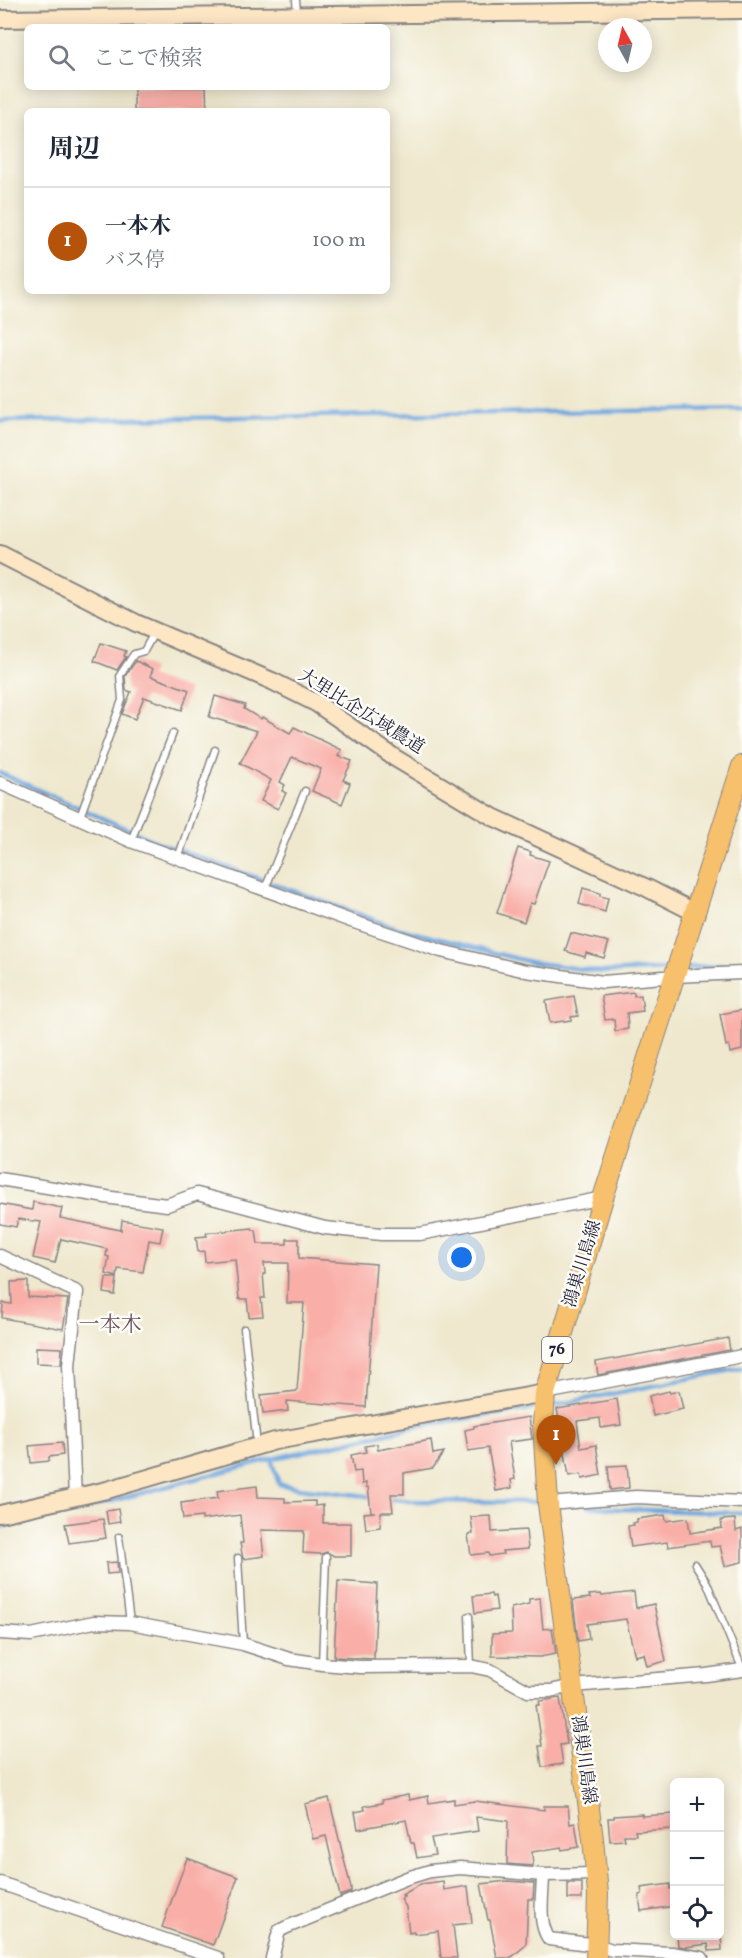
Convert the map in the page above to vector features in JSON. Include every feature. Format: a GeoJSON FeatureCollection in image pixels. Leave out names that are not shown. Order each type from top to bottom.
{"type":"FeatureCollection","features":[{"type":"Feature","properties":{"kind":"main road","name":"鴻巣川島線"},"geometry":{"type":"LineString","coordinates":[[597,1952],[596,1874],[548,1504],[543,1423],[545,1393],[603,1198],[742,766]]}},
{"type":"Feature","properties":{"kind":"street"},"geometry":{"type":"LineString","coordinates":[[0,20],[297,8],[742,10]]}},
{"type":"Feature","properties":{"kind":"street","name":"大里比企広域農道"},"geometry":{"type":"LineString","coordinates":[[0,554],[126,618],[272,681],[316,703],[395,758],[493,817],[696,913]]}},
{"type":"Feature","properties":{"kind":"street"},"geometry":{"type":"LineString","coordinates":[[0,783],[131,841],[393,936],[441,951],[526,971],[603,982],[742,973]]}},
{"type":"Feature","properties":{"kind":"street"},"geometry":{"type":"LineString","coordinates":[[0,1179],[167,1205],[197,1194],[325,1228],[381,1234],[420,1234],[603,1198]]}},
{"type":"Feature","properties":{"kind":"street"},"geometry":{"type":"LineString","coordinates":[[0,1256],[77,1292],[69,1365],[75,1497]]}},
{"type":"Feature","properties":{"kind":"street"},"geometry":{"type":"LineString","coordinates":[[0,1514],[107,1490],[257,1446],[742,1356]]}},
{"type":"Feature","properties":{"kind":"street"},"geometry":{"type":"LineString","coordinates":[[548,1504],[636,1497],[742,1502]]}},
{"type":"Feature","properties":{"kind":"street"},"geometry":{"type":"LineString","coordinates":[[0,1633],[31,1635],[94,1622],[130,1623],[243,1644],[289,1659],[322,1664],[360,1667],[471,1666],[490,1670],[528,1691],[550,1691],[573,1686],[706,1675],[742,1669]]}},
{"type":"Feature","properties":{"kind":"street"},"geometry":{"type":"LineString","coordinates":[[272,1958],[279,1931],[287,1926],[430,1871],[460,1868],[543,1875],[596,1874]]}},
{"type":"Feature","properties":{"kind":"street"},"geometry":{"type":"LineString","coordinates":[[543,1875],[542,1919],[544,1932],[549,1939],[597,1952],[612,1950],[663,1952],[702,1958]]}},
{"type":"Feature","properties":{"kind":"street"},"geometry":{"type":"LineString","coordinates":[[0,1882],[218,1958]]}},
{"type":"Feature","properties":{"kind":"lane"},"geometry":{"type":"LineString","coordinates":[[80,818],[122,700],[120,675],[134,654],[144,651],[156,631]]}},
{"type":"Feature","properties":{"kind":"lane"},"geometry":{"type":"LineString","coordinates":[[131,841],[173,733]]}},
{"type":"Feature","properties":{"kind":"lane"},"geometry":{"type":"LineString","coordinates":[[178,858],[215,750]]}},
{"type":"Feature","properties":{"kind":"lane"},"geometry":{"type":"LineString","coordinates":[[264,890],[305,791]]}},
{"type":"Feature","properties":{"kind":"lane"},"geometry":{"type":"LineString","coordinates":[[244,1329],[257,1446]]}},
{"type":"Feature","properties":{"kind":"lane"},"geometry":{"type":"LineString","coordinates":[[119,1536],[130,1623]]}},
{"type":"Feature","properties":{"kind":"lane"},"geometry":{"type":"LineString","coordinates":[[322,1664],[326,1557]]}},
{"type":"Feature","properties":{"kind":"lane"},"geometry":{"type":"LineString","coordinates":[[238,1558],[243,1644]]}},
{"type":"Feature","properties":{"kind":"lane"},"geometry":{"type":"LineString","coordinates":[[695,1564],[707,1583],[742,1669]]}},
{"type":"Feature","properties":{"kind":"lane"},"geometry":{"type":"LineString","coordinates":[[469,1616],[471,1666]]}},
{"type":"Feature","properties":{"kind":"building"},"geometry":{"type":"Polygon","coordinates":[[[134,90],[206,90],[207,108],[134,108],[134,90]]]}},
{"type":"Feature","properties":{"kind":"building"},"geometry":{"type":"Polygon","coordinates":[[[101,643],[126,651],[124,656],[126,657],[117,670],[94,661],[101,643]]]}},
{"type":"Feature","properties":{"kind":"building"},"geometry":{"type":"Polygon","coordinates":[[[136,661],[153,669],[150,676],[189,690],[182,710],[144,697],[135,719],[122,714],[131,692],[126,690],[125,676],[136,661]]]}},
{"type":"Feature","properties":{"kind":"building"},"geometry":{"type":"Polygon","coordinates":[[[215,696],[245,705],[244,709],[290,733],[294,727],[342,750],[338,756],[352,761],[343,780],[350,783],[342,804],[312,791],[321,769],[292,757],[280,782],[285,785],[282,791],[286,793],[278,809],[261,801],[271,780],[240,763],[257,731],[209,717],[215,696]]]}},
{"type":"Feature","properties":{"kind":"building"},"geometry":{"type":"Polygon","coordinates":[[[518,848],[531,852],[530,855],[549,861],[534,904],[530,903],[524,922],[497,913],[518,848]]]}},
{"type":"Feature","properties":{"kind":"building"},"geometry":{"type":"Polygon","coordinates":[[[583,888],[608,898],[605,912],[579,904],[583,888]]]}},
{"type":"Feature","properties":{"kind":"building"},"geometry":{"type":"Polygon","coordinates":[[[571,933],[609,942],[604,958],[586,953],[585,957],[565,951],[571,933]]]}},
{"type":"Feature","properties":{"kind":"building"},"geometry":{"type":"Polygon","coordinates":[[[634,992],[634,996],[641,995],[643,1011],[627,1013],[628,1029],[615,1031],[614,1019],[605,1020],[601,996],[634,992]]]}},
{"type":"Feature","properties":{"kind":"building"},"geometry":{"type":"Polygon","coordinates":[[[574,996],[578,1016],[571,1017],[571,1020],[550,1023],[546,1001],[574,996]]]}},
{"type":"Feature","properties":{"kind":"building"},"geometry":{"type":"Polygon","coordinates":[[[742,1010],[742,1050],[730,1053],[729,1045],[726,1046],[720,1014],[742,1010]]]}},
{"type":"Feature","properties":{"kind":"building"},"geometry":{"type":"Polygon","coordinates":[[[33,1202],[62,1208],[60,1218],[121,1230],[122,1220],[163,1227],[160,1242],[149,1240],[143,1272],[118,1269],[117,1277],[106,1274],[109,1257],[106,1256],[107,1249],[61,1239],[55,1263],[33,1258],[41,1222],[18,1219],[16,1227],[0,1224],[0,1204],[32,1210],[33,1202]]]}},
{"type":"Feature","properties":{"kind":"building"},"geometry":{"type":"Polygon","coordinates":[[[252,1228],[256,1230],[258,1244],[287,1244],[287,1239],[299,1239],[299,1258],[376,1264],[366,1407],[287,1401],[288,1411],[263,1414],[261,1395],[297,1391],[304,1303],[287,1303],[288,1263],[264,1263],[265,1298],[261,1298],[263,1316],[249,1317],[247,1299],[239,1299],[235,1259],[205,1262],[204,1251],[198,1252],[196,1237],[207,1236],[206,1233],[252,1228]]]}},
{"type":"Feature","properties":{"kind":"building"},"geometry":{"type":"Polygon","coordinates":[[[106,1278],[117,1278],[115,1295],[104,1293],[106,1278]]]}},
{"type":"Feature","properties":{"kind":"building"},"geometry":{"type":"Polygon","coordinates":[[[28,1281],[28,1297],[68,1299],[63,1329],[2,1318],[3,1303],[12,1304],[11,1282],[28,1281]]]}},
{"type":"Feature","properties":{"kind":"building"},"geometry":{"type":"Polygon","coordinates":[[[728,1338],[730,1350],[598,1375],[596,1362],[728,1338]]]}},
{"type":"Feature","properties":{"kind":"building"},"geometry":{"type":"Polygon","coordinates":[[[36,1347],[62,1348],[61,1364],[36,1363],[36,1347]]]}},
{"type":"Feature","properties":{"kind":"building"},"geometry":{"type":"Polygon","coordinates":[[[669,1391],[670,1393],[679,1391],[683,1409],[653,1416],[649,1396],[669,1391]]]}},
{"type":"Feature","properties":{"kind":"building"},"geometry":{"type":"Polygon","coordinates":[[[617,1399],[621,1425],[601,1428],[600,1418],[577,1421],[581,1448],[596,1445],[601,1475],[582,1479],[581,1474],[569,1476],[557,1409],[617,1399]]]}},
{"type":"Feature","properties":{"kind":"building"},"geometry":{"type":"Polygon","coordinates":[[[529,1417],[532,1439],[509,1442],[515,1479],[511,1480],[512,1488],[496,1491],[488,1448],[468,1451],[465,1430],[474,1428],[474,1426],[529,1417]]]}},
{"type":"Feature","properties":{"kind":"building"},"geometry":{"type":"Polygon","coordinates":[[[431,1440],[433,1454],[444,1452],[433,1468],[404,1473],[404,1494],[391,1494],[393,1512],[381,1512],[380,1527],[366,1529],[364,1513],[375,1512],[371,1512],[368,1487],[366,1483],[362,1484],[361,1471],[354,1472],[351,1455],[366,1452],[365,1446],[377,1444],[378,1450],[431,1440]]]}},
{"type":"Feature","properties":{"kind":"building"},"geometry":{"type":"Polygon","coordinates":[[[62,1443],[63,1455],[49,1457],[49,1461],[31,1463],[29,1446],[62,1443]]]}},
{"type":"Feature","properties":{"kind":"building"},"geometry":{"type":"Polygon","coordinates":[[[627,1465],[629,1488],[610,1490],[608,1466],[627,1465]]]}},
{"type":"Feature","properties":{"kind":"building"},"geometry":{"type":"Polygon","coordinates":[[[257,1486],[258,1497],[285,1498],[285,1502],[315,1501],[315,1506],[323,1505],[323,1523],[351,1523],[351,1556],[334,1556],[327,1552],[303,1553],[304,1531],[261,1530],[264,1556],[243,1559],[240,1543],[243,1543],[240,1515],[202,1520],[202,1517],[183,1519],[181,1503],[218,1498],[217,1491],[257,1486]]]}},
{"type":"Feature","properties":{"kind":"building"},"geometry":{"type":"Polygon","coordinates":[[[118,1509],[120,1522],[108,1524],[106,1511],[118,1509]]]}},
{"type":"Feature","properties":{"kind":"building"},"geometry":{"type":"Polygon","coordinates":[[[665,1515],[666,1521],[688,1518],[690,1533],[722,1528],[721,1520],[735,1519],[736,1531],[742,1529],[742,1562],[725,1566],[720,1546],[711,1547],[710,1541],[668,1547],[667,1542],[631,1547],[628,1526],[634,1525],[637,1519],[665,1515]]]}},
{"type":"Feature","properties":{"kind":"building"},"geometry":{"type":"Polygon","coordinates":[[[491,1516],[492,1532],[526,1530],[528,1549],[502,1551],[503,1554],[489,1556],[488,1553],[471,1555],[468,1535],[473,1534],[471,1517],[491,1516]]]}},
{"type":"Feature","properties":{"kind":"building"},"geometry":{"type":"Polygon","coordinates":[[[103,1519],[106,1538],[69,1543],[65,1524],[103,1519]]]}},
{"type":"Feature","properties":{"kind":"building"},"geometry":{"type":"Polygon","coordinates":[[[117,1562],[118,1573],[107,1574],[106,1563],[117,1562]]]}},
{"type":"Feature","properties":{"kind":"building"},"geometry":{"type":"Polygon","coordinates":[[[338,1581],[377,1584],[374,1659],[334,1657],[338,1581]]]}},
{"type":"Feature","properties":{"kind":"building"},"geometry":{"type":"Polygon","coordinates":[[[634,1592],[636,1608],[654,1604],[666,1661],[647,1666],[644,1654],[635,1656],[626,1619],[587,1624],[589,1639],[578,1641],[573,1600],[590,1598],[589,1595],[601,1594],[602,1596],[634,1592]]]}},
{"type":"Feature","properties":{"kind":"building"},"geometry":{"type":"Polygon","coordinates":[[[491,1594],[492,1597],[495,1596],[497,1610],[475,1613],[473,1596],[491,1594]]]}},
{"type":"Feature","properties":{"kind":"building"},"geometry":{"type":"Polygon","coordinates":[[[540,1598],[543,1629],[552,1628],[556,1654],[540,1657],[492,1656],[492,1634],[512,1633],[511,1608],[529,1604],[529,1599],[540,1598]]]}},
{"type":"Feature","properties":{"kind":"building"},"geometry":{"type":"Polygon","coordinates":[[[560,1698],[567,1744],[560,1745],[563,1764],[542,1767],[539,1746],[542,1746],[536,1705],[540,1705],[539,1701],[560,1698]]]}},
{"type":"Feature","properties":{"kind":"building"},"geometry":{"type":"Polygon","coordinates":[[[408,1795],[409,1800],[428,1796],[429,1803],[454,1799],[454,1804],[475,1801],[544,1810],[544,1806],[568,1806],[570,1824],[575,1823],[579,1847],[562,1850],[561,1847],[532,1852],[533,1866],[507,1864],[508,1821],[476,1817],[478,1831],[431,1838],[435,1855],[417,1858],[406,1820],[358,1829],[355,1812],[365,1810],[364,1806],[382,1803],[382,1800],[408,1795]]]}},
{"type":"Feature","properties":{"kind":"building"},"geometry":{"type":"Polygon","coordinates":[[[329,1798],[351,1888],[351,1892],[340,1896],[326,1836],[313,1839],[305,1804],[329,1798]]]}},
{"type":"Feature","properties":{"kind":"building"},"geometry":{"type":"Polygon","coordinates":[[[670,1814],[670,1829],[635,1831],[636,1835],[624,1835],[625,1840],[610,1841],[608,1818],[614,1818],[614,1816],[670,1814]]]}},
{"type":"Feature","properties":{"kind":"building"},"geometry":{"type":"Polygon","coordinates":[[[187,1858],[238,1877],[213,1945],[162,1927],[187,1858]]]}},
{"type":"Feature","properties":{"kind":"building"},"geometry":{"type":"Polygon","coordinates":[[[443,1881],[444,1890],[468,1886],[472,1923],[453,1925],[457,1958],[441,1958],[438,1931],[409,1933],[406,1907],[401,1899],[404,1897],[402,1895],[421,1884],[443,1881]]]}},
{"type":"Feature","properties":{"kind":"building"},"geometry":{"type":"Polygon","coordinates":[[[508,1881],[534,1883],[533,1899],[528,1899],[526,1945],[509,1958],[497,1958],[481,1884],[508,1881]]]}},
{"type":"Feature","properties":{"kind":"building"},"geometry":{"type":"Polygon","coordinates":[[[568,1883],[582,1883],[582,1899],[568,1899],[568,1883]]]}},
{"type":"Feature","properties":{"kind":"building"},"geometry":{"type":"Polygon","coordinates":[[[670,1884],[670,1907],[641,1911],[639,1895],[642,1894],[641,1888],[670,1884]]]}},
{"type":"Feature","properties":{"kind":"building"},"geometry":{"type":"Polygon","coordinates":[[[677,1940],[721,1940],[722,1950],[709,1951],[708,1944],[678,1946],[677,1940]]]}},
{"type":"Feature","properties":{"kind":"waterway"},"geometry":{"type":"LineString","coordinates":[[0,421],[742,409]]}},
{"type":"Feature","properties":{"kind":"waterway"},"geometry":{"type":"LineString","coordinates":[[0,773],[159,843],[400,929],[530,962],[602,972],[671,969]]}},
{"type":"Feature","properties":{"kind":"waterway"},"geometry":{"type":"LineString","coordinates":[[682,968],[742,964]]}},
{"type":"Feature","properties":{"kind":"waterway"},"geometry":{"type":"LineString","coordinates":[[551,1406],[742,1368]]}},
{"type":"Feature","properties":{"kind":"waterway"},"geometry":{"type":"LineString","coordinates":[[0,1527],[85,1508],[271,1459],[423,1425],[539,1408]]}},
{"type":"Feature","properties":{"kind":"waterway"},"geometry":{"type":"LineString","coordinates":[[271,1459],[279,1484],[375,1497]]}},
{"type":"Feature","properties":{"kind":"waterway"},"geometry":{"type":"LineString","coordinates":[[386,1498],[411,1501],[543,1502]]}},
{"type":"Feature","properties":{"kind":"waterway"},"geometry":{"type":"LineString","coordinates":[[587,1506],[742,1513]]}},
{"type":"Feature","properties":{"kind":"place","name":"一本木"},"geometry":{"type":"Point","coordinates":[556,1465]}},
{"type":"Feature","properties":{"kind":"district","name":"一本木"},"geometry":{"type":"Point","coordinates":[110,1325]}}]}
